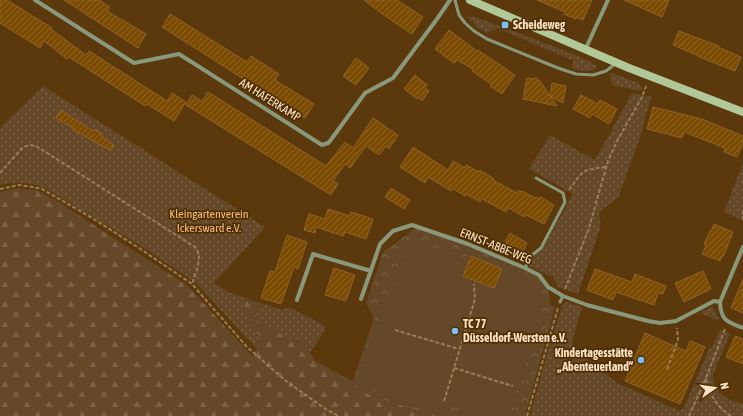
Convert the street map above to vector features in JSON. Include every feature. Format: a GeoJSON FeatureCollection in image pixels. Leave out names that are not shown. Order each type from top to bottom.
{"type":"FeatureCollection","features":[{"type":"Feature","properties":{"kind":"main road"},"geometry":{"type":"LineString","coordinates":[[470,0],[650,76],[743,112]]}},
{"type":"Feature","properties":{"kind":"street","name":"AM HAFERKAMP"},"geometry":{"type":"LineString","coordinates":[[35,0],[134,63],[179,54],[322,145],[328,143],[365,93],[393,78],[450,0]]}},
{"type":"Feature","properties":{"kind":"street"},"geometry":{"type":"LineString","coordinates":[[586,48],[608,0]]}},
{"type":"Feature","properties":{"kind":"street","name":"ERNST-ABBE-WEG"},"geometry":{"type":"LineString","coordinates":[[361,299],[380,244],[393,231],[412,225],[468,244],[525,268],[539,275],[548,287],[563,296],[587,305],[648,321],[660,323],[676,321],[714,301],[720,302]]}},
{"type":"Feature","properties":{"kind":"street"},"geometry":{"type":"LineString","coordinates":[[743,247],[720,302],[721,313],[728,322],[743,328]]}},
{"type":"Feature","properties":{"kind":"street"},"geometry":{"type":"LineString","coordinates":[[297,300],[313,254],[371,271]]}},
{"type":"Feature","properties":{"kind":"lane"},"geometry":{"type":"LineString","coordinates":[[455,0],[459,14],[465,24],[474,31],[487,39],[558,68],[576,74],[592,75],[606,71],[616,62]]}},
{"type":"Feature","properties":{"kind":"lane"},"geometry":{"type":"LineString","coordinates":[[525,268],[530,256],[541,248],[565,202],[564,195],[536,178]]}},
{"type":"Feature","properties":{"kind":"lane"},"geometry":{"type":"LineString","coordinates":[[560,302],[563,296]]}},
{"type":"Feature","properties":{"kind":"path"},"geometry":{"type":"LineString","coordinates":[[563,296],[589,228],[606,168],[617,141],[642,97],[650,76]]}},
{"type":"Feature","properties":{"kind":"path"},"geometry":{"type":"LineString","coordinates":[[0,174],[23,147],[30,145],[36,146],[195,247],[199,255],[192,284]]}},
{"type":"Feature","properties":{"kind":"path"},"geometry":{"type":"LineString","coordinates":[[564,195],[570,189],[579,174],[591,169],[606,168]]}},
{"type":"Feature","properties":{"kind":"path"},"geometry":{"type":"LineString","coordinates":[[0,189],[13,186],[26,186],[42,189],[139,248],[192,284],[247,346],[286,381],[339,416]]}},
{"type":"Feature","properties":{"kind":"path"},"geometry":{"type":"LineString","coordinates":[[743,210],[743,220]]}},
{"type":"Feature","properties":{"kind":"path"},"geometry":{"type":"LineString","coordinates":[[444,400],[475,300],[474,284]]}},
{"type":"Feature","properties":{"kind":"path"},"geometry":{"type":"LineString","coordinates":[[527,416],[560,302]]}},
{"type":"Feature","properties":{"kind":"path"},"geometry":{"type":"LineString","coordinates":[[667,369],[678,340],[676,321]]}},
{"type":"Feature","properties":{"kind":"path"},"geometry":{"type":"LineString","coordinates":[[689,416],[728,322]]}},
{"type":"Feature","properties":{"kind":"path"},"geometry":{"type":"LineString","coordinates":[[395,330],[460,349]]}},
{"type":"Feature","properties":{"kind":"path"},"geometry":{"type":"LineString","coordinates":[[454,368],[513,386]]}},
{"type":"Feature","properties":{"kind":"path"},"geometry":{"type":"LineString","coordinates":[[706,378],[709,391],[718,406],[731,416]]}},
{"type":"Feature","properties":{"kind":"green space"},"geometry":{"type":"Polygon","coordinates":[[[467,17],[475,17],[540,41],[578,56],[597,67],[596,69],[586,71],[573,69],[572,66],[574,61],[497,28],[487,33],[478,28],[467,17]]]}},
{"type":"Feature","properties":{"kind":"green space"},"geometry":{"type":"Polygon","coordinates":[[[612,73],[638,83],[642,87],[641,91],[612,85],[610,75],[612,73]]]}},
{"type":"Feature","properties":{"kind":"green space","name":"Kleingartenverein Ickersward e.V."},"geometry":{"type":"Polygon","coordinates":[[[43,86],[265,227],[214,283],[228,292],[246,298],[243,305],[250,328],[263,338],[257,349],[196,283],[141,246],[45,188],[22,183],[0,185],[0,128],[43,86]]]}},
{"type":"Feature","properties":{"kind":"green space"},"geometry":{"type":"Polygon","coordinates":[[[632,93],[651,97],[640,137],[619,196],[599,213],[601,225],[578,294],[558,287],[553,277],[529,266],[533,256],[545,245],[573,194],[529,169],[550,135],[595,160],[632,93]]]}},
{"type":"Feature","properties":{"kind":"green space"},"geometry":{"type":"Polygon","coordinates":[[[743,163],[743,220],[724,212],[743,163]]]}},
{"type":"Feature","properties":{"kind":"green space"},"geometry":{"type":"Polygon","coordinates":[[[17,188],[37,190],[60,203],[188,286],[252,356],[263,338],[250,328],[243,305],[246,298],[260,303],[254,324],[267,327],[290,339],[303,342],[315,361],[356,383],[490,416],[0,416],[0,192],[17,188]]]}},
{"type":"Feature","properties":{"kind":"green space","name":"TC 77 Düsseldorf-Wersten e.V."},"geometry":{"type":"Polygon","coordinates":[[[416,228],[468,245],[538,276],[548,289],[551,308],[525,416],[436,416],[373,397],[352,384],[374,318],[366,303],[383,252],[416,228]]]}},
{"type":"Feature","properties":{"kind":"green space","name":"TC 77 Düsseldorf-Wersten e.V."},"geometry":{"type":"Polygon","coordinates":[[[411,240],[466,259],[469,253],[473,251],[536,278],[541,293],[547,294],[509,416],[490,416],[442,401],[438,413],[375,394],[377,389],[356,383],[402,258],[411,240]]]}},
{"type":"Feature","properties":{"kind":"green space"},"geometry":{"type":"Polygon","coordinates":[[[566,302],[582,307],[573,338],[573,345],[579,353],[617,383],[680,411],[684,407],[709,349],[712,348],[720,330],[730,334],[713,375],[715,387],[722,395],[743,404],[743,416],[530,416],[550,344],[563,304],[566,302]]]}},
{"type":"Feature","properties":{"kind":"green space"},"geometry":{"type":"Polygon","coordinates":[[[260,303],[282,310],[289,307],[320,323],[326,328],[310,353],[303,342],[290,339],[267,327],[254,324],[260,303]]]}},
{"type":"Feature","properties":{"kind":"green space"},"geometry":{"type":"Polygon","coordinates":[[[543,304],[555,307],[525,416],[520,416],[543,304]]]}},
{"type":"Feature","properties":{"kind":"green space"},"geometry":{"type":"Polygon","coordinates":[[[713,307],[719,319],[717,320],[702,314],[702,311],[713,307]]]}},
{"type":"Feature","properties":{"kind":"building"},"geometry":{"type":"Polygon","coordinates":[[[0,0],[7,0],[52,28],[51,29],[86,55],[89,51],[167,101],[172,93],[186,102],[174,121],[147,104],[145,106],[69,57],[67,59],[44,41],[40,48],[0,23],[0,0]]]}},
{"type":"Feature","properties":{"kind":"building"},"geometry":{"type":"Polygon","coordinates":[[[64,0],[99,0],[110,7],[107,11],[146,34],[138,48],[64,0]]]}},
{"type":"Feature","properties":{"kind":"building"},"geometry":{"type":"Polygon","coordinates":[[[364,0],[397,0],[423,17],[412,34],[364,0]]]}},
{"type":"Feature","properties":{"kind":"building"},"geometry":{"type":"Polygon","coordinates":[[[537,0],[592,0],[583,20],[564,14],[565,12],[537,0]]]}},
{"type":"Feature","properties":{"kind":"building"},"geometry":{"type":"Polygon","coordinates":[[[624,0],[669,0],[662,17],[624,0]]]}},
{"type":"Feature","properties":{"kind":"building"},"geometry":{"type":"Polygon","coordinates":[[[170,14],[247,62],[251,56],[279,74],[275,80],[314,104],[305,118],[162,27],[170,14]]]}},
{"type":"Feature","properties":{"kind":"building"},"geometry":{"type":"Polygon","coordinates":[[[449,30],[477,51],[478,50],[515,75],[502,94],[490,86],[491,84],[472,71],[473,69],[457,60],[454,63],[435,49],[449,30]]]}},
{"type":"Feature","properties":{"kind":"building"},"geometry":{"type":"Polygon","coordinates":[[[679,31],[719,46],[718,47],[741,57],[735,71],[673,45],[679,31]]]}},
{"type":"Feature","properties":{"kind":"building"},"geometry":{"type":"Polygon","coordinates":[[[356,58],[369,68],[356,85],[343,76],[356,58]]]}},
{"type":"Feature","properties":{"kind":"building"},"geometry":{"type":"Polygon","coordinates":[[[415,75],[427,85],[425,88],[429,91],[422,101],[404,89],[415,75]]]}},
{"type":"Feature","properties":{"kind":"building"},"geometry":{"type":"Polygon","coordinates":[[[536,77],[557,106],[523,99],[527,78],[533,79],[536,77]]]}},
{"type":"Feature","properties":{"kind":"building"},"geometry":{"type":"Polygon","coordinates":[[[552,83],[566,86],[563,103],[550,96],[552,83]]]}},
{"type":"Feature","properties":{"kind":"building"},"geometry":{"type":"Polygon","coordinates":[[[208,92],[326,166],[345,142],[353,148],[373,118],[398,135],[389,149],[386,146],[379,155],[366,146],[350,168],[345,164],[333,181],[338,184],[331,195],[186,105],[192,95],[202,101],[208,92]]]}},
{"type":"Feature","properties":{"kind":"building"},"geometry":{"type":"Polygon","coordinates":[[[581,95],[598,104],[600,100],[617,109],[609,124],[592,114],[590,118],[573,109],[581,95]]]}},
{"type":"Feature","properties":{"kind":"building"},"geometry":{"type":"Polygon","coordinates":[[[653,107],[702,119],[743,136],[743,142],[737,157],[724,152],[725,148],[684,132],[682,138],[647,129],[653,107]]]}},
{"type":"Feature","properties":{"kind":"building"},"geometry":{"type":"Polygon","coordinates":[[[61,110],[93,131],[94,129],[102,134],[101,136],[114,145],[111,151],[72,129],[73,128],[56,118],[61,110]]]}},
{"type":"Feature","properties":{"kind":"building"},"geometry":{"type":"Polygon","coordinates":[[[413,147],[448,170],[453,161],[465,168],[466,165],[479,172],[480,170],[494,179],[493,180],[517,193],[518,190],[522,191],[535,198],[536,197],[539,199],[540,197],[554,205],[544,224],[526,215],[525,217],[508,208],[506,212],[482,199],[480,202],[466,194],[465,196],[452,188],[451,191],[428,177],[425,183],[400,167],[413,147]]]}},
{"type":"Feature","properties":{"kind":"building"},"geometry":{"type":"Polygon","coordinates":[[[391,188],[410,200],[404,209],[385,197],[391,188]]]}},
{"type":"Feature","properties":{"kind":"building"},"geometry":{"type":"Polygon","coordinates":[[[328,209],[350,216],[351,212],[373,219],[366,239],[345,232],[343,236],[316,227],[315,233],[304,230],[309,214],[325,219],[328,209]]]}},
{"type":"Feature","properties":{"kind":"building"},"geometry":{"type":"Polygon","coordinates":[[[714,224],[733,232],[720,261],[702,254],[706,245],[704,244],[714,224]]]}},
{"type":"Feature","properties":{"kind":"building"},"geometry":{"type":"Polygon","coordinates":[[[510,233],[527,243],[523,252],[506,243],[510,233]]]}},
{"type":"Feature","properties":{"kind":"building"},"geometry":{"type":"Polygon","coordinates":[[[287,235],[307,242],[298,269],[294,267],[281,304],[261,298],[270,271],[275,272],[287,235]]]}},
{"type":"Feature","properties":{"kind":"building"},"geometry":{"type":"Polygon","coordinates":[[[471,256],[502,269],[494,288],[463,276],[471,256]]]}},
{"type":"Feature","properties":{"kind":"building"},"geometry":{"type":"Polygon","coordinates":[[[334,268],[355,275],[346,301],[325,295],[334,268]]]}},
{"type":"Feature","properties":{"kind":"building"},"geometry":{"type":"Polygon","coordinates":[[[595,269],[632,282],[635,274],[666,286],[663,294],[658,293],[654,305],[616,292],[613,300],[587,290],[595,269]]]}},
{"type":"Feature","properties":{"kind":"building"},"geometry":{"type":"Polygon","coordinates":[[[703,271],[711,289],[684,302],[675,283],[703,271]]]}},
{"type":"Feature","properties":{"kind":"building"},"geometry":{"type":"Polygon","coordinates":[[[743,279],[743,313],[731,308],[743,279]]]}},
{"type":"Feature","properties":{"kind":"building"},"geometry":{"type":"Polygon","coordinates":[[[645,333],[686,351],[690,341],[705,347],[680,404],[625,381],[645,333]]]}},
{"type":"Feature","properties":{"kind":"building"},"geometry":{"type":"Polygon","coordinates":[[[735,336],[743,339],[743,364],[726,357],[735,336]]]}},
{"type":"Feature","properties":{"kind":"place","name":"Scheideweg"},"geometry":{"type":"Point","coordinates":[505,25]}},
{"type":"Feature","properties":{"kind":"place","name":"TC 77 Düsseldorf-Wersten e.V."},"geometry":{"type":"Point","coordinates":[455,331]}},
{"type":"Feature","properties":{"kind":"place","name":"Kindertagesstätte „Abenteuerland“"},"geometry":{"type":"Point","coordinates":[641,360]}}]}
